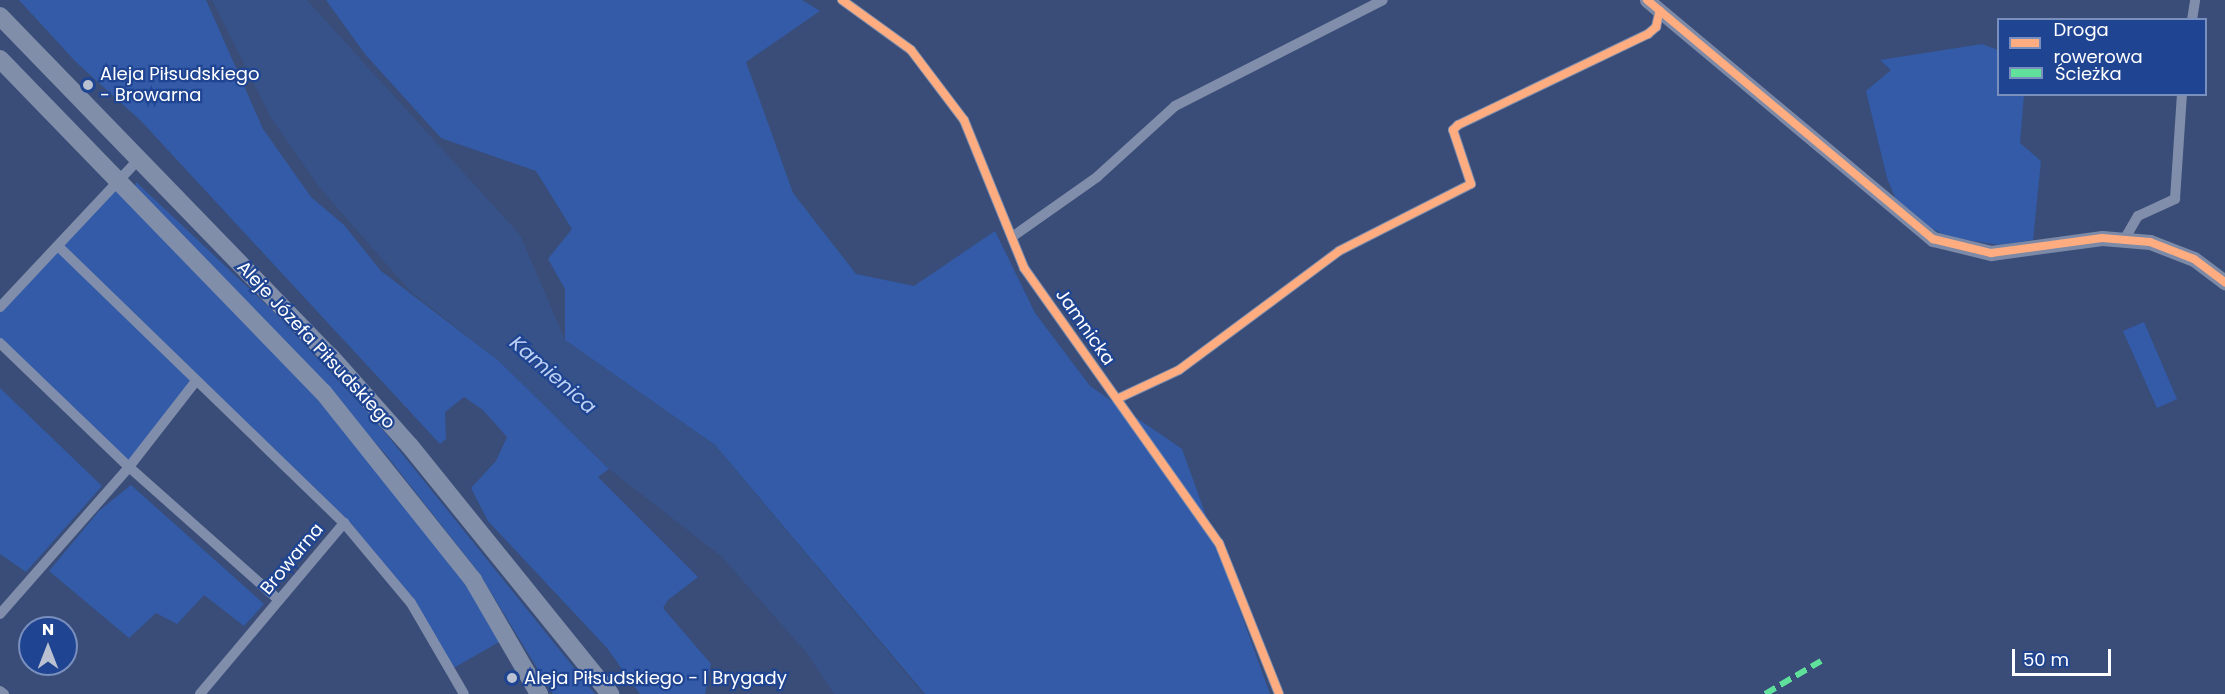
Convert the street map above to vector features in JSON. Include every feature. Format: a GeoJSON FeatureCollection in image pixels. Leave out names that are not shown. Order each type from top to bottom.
{"type":"FeatureCollection","features":[{"type":"Feature","properties":{"kind":"main road","name":"Aleje Józefa Piłsudskiego"},"geometry":{"type":"LineString","coordinates":[[0,16],[330,356],[410,446],[610,694]]}},
{"type":"Feature","properties":{"kind":"main road","name":"Aleje Józefa Piłsudskiego"},"geometry":{"type":"LineString","coordinates":[[0,59],[324,392],[404,490],[473,580],[539,694]]}},
{"type":"Feature","properties":{"kind":"street","name":"Jamnicka"},"geometry":{"type":"LineString","coordinates":[[842,0],[911,50],[963,120],[1024,268],[1219,543],[1279,694]]}},
{"type":"Feature","properties":{"kind":"street"},"geometry":{"type":"LineString","coordinates":[[1012,237],[1097,177],[1175,106],[1383,0]]}},
{"type":"Feature","properties":{"kind":"street"},"geometry":{"type":"LineString","coordinates":[[1647,0],[1933,239],[1991,253],[2103,238],[2150,242],[2194,259],[2225,282]]}},
{"type":"Feature","properties":{"kind":"street"},"geometry":{"type":"LineString","coordinates":[[2192,18],[2194,0]]}},
{"type":"Feature","properties":{"kind":"street"},"geometry":{"type":"LineString","coordinates":[[1117,399],[1179,370],[1339,251],[1471,183],[1453,130],[1458,124],[1648,34],[1656,27],[1660,10]]}},
{"type":"Feature","properties":{"kind":"street"},"geometry":{"type":"LineString","coordinates":[[2124,240],[2138,216],[2175,199],[2182,96]]}},
{"type":"Feature","properties":{"kind":"street"},"geometry":{"type":"LineString","coordinates":[[0,307],[139,159]]}},
{"type":"Feature","properties":{"kind":"street"},"geometry":{"type":"LineString","coordinates":[[58,246],[344,523]]}},
{"type":"Feature","properties":{"kind":"street"},"geometry":{"type":"LineString","coordinates":[[0,343],[129,467],[279,600]]}},
{"type":"Feature","properties":{"kind":"street"},"geometry":{"type":"LineString","coordinates":[[0,614],[129,467],[196,381]]}},
{"type":"Feature","properties":{"kind":"street","name":"Browarna"},"geometry":{"type":"LineString","coordinates":[[200,694],[344,523],[411,603],[464,694]]}},
{"type":"Feature","properties":{"kind":"street"},"geometry":{"type":"LineString","coordinates":[[0,691],[4,694]]}},
{"type":"Feature","properties":{"kind":"shaded area"},"geometry":{"type":"Polygon","coordinates":[[[19,0],[206,0],[263,129],[311,197],[344,225],[381,271],[499,361],[609,469],[598,477],[698,577],[668,600],[663,608],[711,664],[705,694],[640,694],[607,648],[488,521],[471,488],[496,461],[507,437],[483,410],[464,397],[445,412],[446,439],[440,444],[141,121],[76,62],[19,0]]]}},
{"type":"Feature","properties":{"kind":"shaded area"},"geometry":{"type":"Polygon","coordinates":[[[326,0],[802,0],[820,11],[746,62],[793,193],[856,274],[914,286],[995,231],[1035,313],[1090,386],[1182,449],[1270,694],[925,694],[715,445],[565,340],[565,289],[548,259],[572,229],[536,171],[441,138],[365,54],[326,0]]]}},
{"type":"Feature","properties":{"kind":"shaded area"},"geometry":{"type":"Polygon","coordinates":[[[1982,44],[1997,50],[1997,96],[2024,96],[2020,143],[2041,161],[2033,240],[1999,245],[1948,237],[1917,221],[1896,199],[1887,178],[1866,91],[1891,70],[1880,60],[1982,44]]]}},
{"type":"Feature","properties":{"kind":"shaded area"},"geometry":{"type":"Polygon","coordinates":[[[119,180],[370,448],[506,638],[450,670],[411,603],[369,553],[196,382],[129,467],[0,343],[0,307],[119,180]]]}},
{"type":"Feature","properties":{"kind":"shaded area"},"geometry":{"type":"Polygon","coordinates":[[[136,182],[273,311],[375,420],[595,694],[553,694],[479,573],[387,456],[297,355],[135,187],[136,182]]]}},
{"type":"Feature","properties":{"kind":"shaded area"},"geometry":{"type":"Polygon","coordinates":[[[2144,322],[2177,399],[2157,408],[2123,331],[2144,322]]]}},
{"type":"Feature","properties":{"kind":"shaded area"},"geometry":{"type":"Polygon","coordinates":[[[0,388],[102,486],[26,572],[0,554],[0,388]]]}},
{"type":"Feature","properties":{"kind":"shaded area"},"geometry":{"type":"Polygon","coordinates":[[[131,485],[264,604],[244,626],[204,595],[177,624],[156,613],[129,638],[49,571],[99,511],[131,485]]]}},
{"type":"Feature","properties":{"kind":"water","name":"Kamienica"},"geometry":{"type":"Polygon","coordinates":[[[212,0],[307,0],[520,235],[565,340],[715,445],[923,694],[834,694],[806,652],[721,556],[609,469],[499,361],[409,290],[320,188],[271,118],[212,0]]]}},
{"type":"Feature","properties":{"kind":"marked path"},"geometry":{"type":"LineString","coordinates":[[1765,694],[1821,661]]}},
{"type":"Feature","properties":{"kind":"cycle path"},"geometry":{"type":"LineString","coordinates":[[842,0],[911,50],[964,120],[1024,268],[1219,543],[1279,694]]}},
{"type":"Feature","properties":{"kind":"cycle path"},"geometry":{"type":"LineString","coordinates":[[1647,0],[1933,239],[1991,253],[2102,238],[2150,242],[2194,259],[2225,282]]}},
{"type":"Feature","properties":{"kind":"cycle path"},"geometry":{"type":"LineString","coordinates":[[1117,399],[1179,370],[1339,251],[1471,184],[1453,130],[1458,125],[1648,34],[1656,27],[1660,10]]}},
{"type":"Feature","properties":{"kind":"place","name":"Aleja Piłsudskiego - Browarna"},"geometry":{"type":"Point","coordinates":[88,85]}},
{"type":"Feature","properties":{"kind":"place","name":"Aleja Piłsudskiego - I Brygady"},"geometry":{"type":"Point","coordinates":[512,678]}}]}
